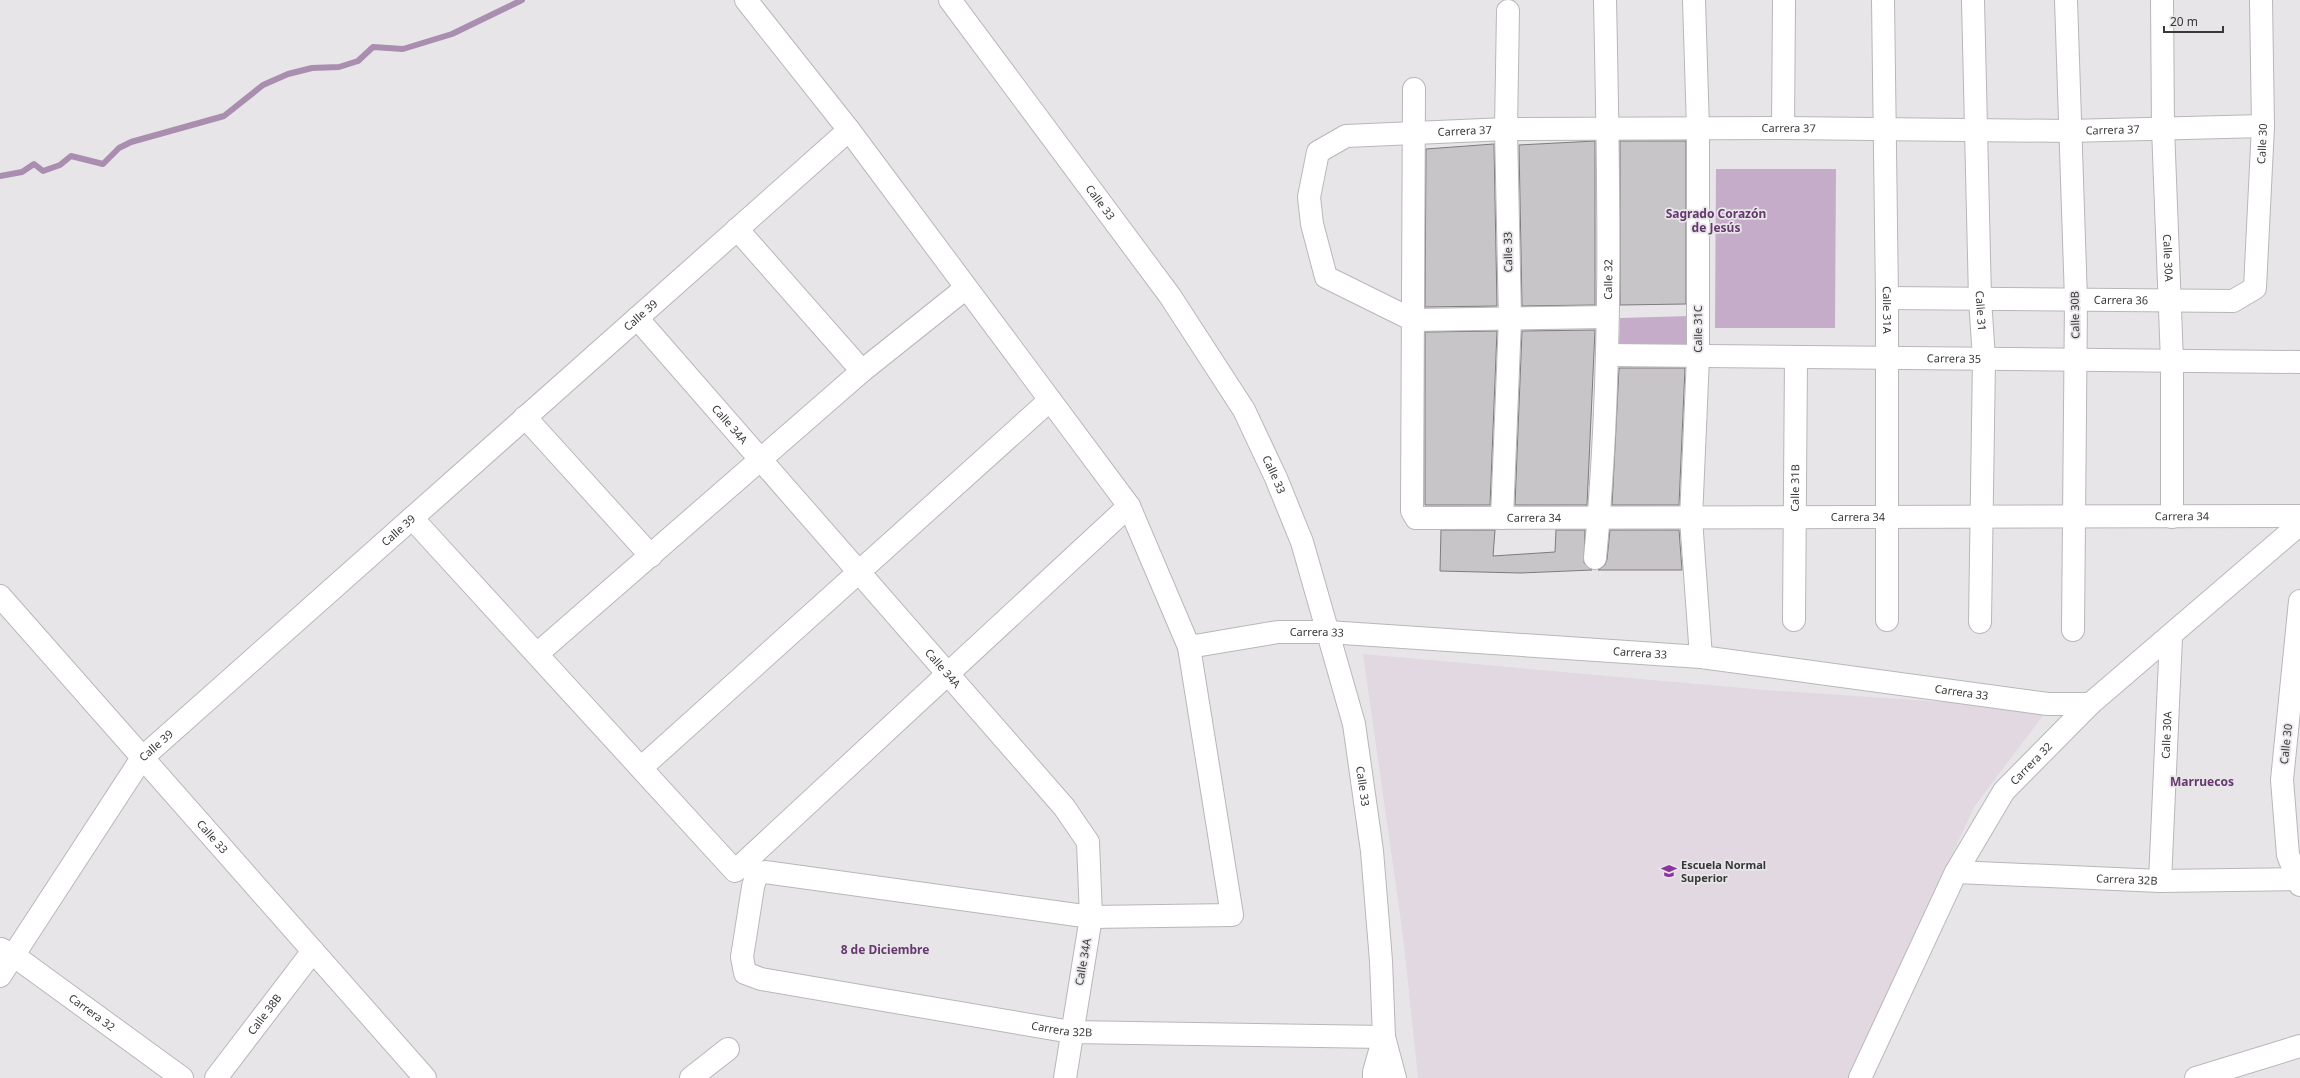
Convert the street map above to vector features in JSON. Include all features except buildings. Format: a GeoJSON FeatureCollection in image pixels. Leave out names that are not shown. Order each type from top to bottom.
{"type":"FeatureCollection","features":[{"type":"Feature","properties":{"kind":"street"},"geometry":{"type":"LineString","coordinates":[[746,0],[849,130],[1129,506],[1188,647],[1232,915],[1091,917]]}},
{"type":"Feature","properties":{"kind":"street","name":"Calle 33"},"geometry":{"type":"LineString","coordinates":[[950,0],[1170,296],[1244,410],[1276,478],[1302,542],[1354,724],[1372,851],[1381,961],[1384,1037],[1395,1078]]}},
{"type":"Feature","properties":{"kind":"street","name":"Calle 32"},"geometry":{"type":"LineString","coordinates":[[1595,558],[1599,517],[1607,355],[1608,129],[1605,0]]}},
{"type":"Feature","properties":{"kind":"street","name":"Calle 31C"},"geometry":{"type":"LineString","coordinates":[[1694,0],[1698,129],[1698,356],[1691,519],[1701,657]]}},
{"type":"Feature","properties":{"kind":"street"},"geometry":{"type":"LineString","coordinates":[[1783,128],[1784,0]]}},
{"type":"Feature","properties":{"kind":"street","name":"Calle 31A"},"geometry":{"type":"LineString","coordinates":[[1883,0],[1883,129],[1887,298],[1887,620]]}},
{"type":"Feature","properties":{"kind":"street","name":"Calle 31"},"geometry":{"type":"LineString","coordinates":[[1973,0],[1980,299],[1984,359],[1980,622]]}},
{"type":"Feature","properties":{"kind":"street","name":"Calle 30B"},"geometry":{"type":"LineString","coordinates":[[2066,0],[2069,131],[2076,300],[2073,630]]}},
{"type":"Feature","properties":{"kind":"street","name":"Calle 30A"},"geometry":{"type":"LineString","coordinates":[[2162,0],[2163,128],[2171,301],[2172,517]]}},
{"type":"Feature","properties":{"kind":"street","name":"Calle 30"},"geometry":{"type":"LineString","coordinates":[[2255,288],[2263,126],[2261,0]]}},
{"type":"Feature","properties":{"kind":"street","name":"Calle 33"},"geometry":{"type":"LineString","coordinates":[[1502,518],[1510,319],[1506,129],[1508,11]]}},
{"type":"Feature","properties":{"kind":"street"},"geometry":{"type":"LineString","coordinates":[[1414,89],[1413,320],[1607,317]]}},
{"type":"Feature","properties":{"kind":"street","name":"Carrera 37"},"geometry":{"type":"LineString","coordinates":[[1413,320],[1326,277],[1312,224],[1309,197],[1318,152],[1346,136],[1414,135],[1506,129],[1783,128],[2069,131],[2263,126]]}},
{"type":"Feature","properties":{"kind":"street","name":"Calle 39"},"geometry":{"type":"LineString","coordinates":[[0,976],[7,952],[142,758],[849,130]]}},
{"type":"Feature","properties":{"kind":"street"},"geometry":{"type":"LineString","coordinates":[[737,229],[862,371]]}},
{"type":"Feature","properties":{"kind":"street"},"geometry":{"type":"LineString","coordinates":[[537,654],[862,371],[966,288]]}},
{"type":"Feature","properties":{"kind":"street","name":"Carrera 36"},"geometry":{"type":"LineString","coordinates":[[1887,298],[2233,301],[2255,288]]}},
{"type":"Feature","properties":{"kind":"street","name":"Calle 34A"},"geometry":{"type":"LineString","coordinates":[[637,318],[1064,807],[1088,842],[1091,917],[1071,1032],[1065,1078]]}},
{"type":"Feature","properties":{"kind":"street","name":"Carrera 34"},"geometry":{"type":"LineString","coordinates":[[1413,320],[1412,511],[1416,518],[1599,517],[1691,519],[1886,516],[2300,516]]}},
{"type":"Feature","properties":{"kind":"street","name":"Carrera 35"},"geometry":{"type":"LineString","coordinates":[[1607,355],[2300,362]]}},
{"type":"Feature","properties":{"kind":"street","name":"Calle 31B"},"geometry":{"type":"LineString","coordinates":[[1794,620],[1796,357]]}},
{"type":"Feature","properties":{"kind":"street"},"geometry":{"type":"LineString","coordinates":[[641,768],[1050,400]]}},
{"type":"Feature","properties":{"kind":"street"},"geometry":{"type":"LineString","coordinates":[[525,417],[651,556]]}},
{"type":"Feature","properties":{"kind":"street"},"geometry":{"type":"LineString","coordinates":[[412,518],[735,871],[1129,506]]}},
{"type":"Feature","properties":{"kind":"street","name":"Carrera 32"},"geometry":{"type":"LineString","coordinates":[[1860,1078],[1956,872],[2004,790],[2090,704],[2300,524]]}},
{"type":"Feature","properties":{"kind":"street","name":"Calle 33"},"geometry":{"type":"LineString","coordinates":[[0,596],[425,1078]]}},
{"type":"Feature","properties":{"kind":"street","name":"Calle 30"},"geometry":{"type":"LineString","coordinates":[[2299,882],[2288,855],[2282,780],[2300,601]]}},
{"type":"Feature","properties":{"kind":"street","name":"Carrera 33"},"geometry":{"type":"LineString","coordinates":[[1188,647],[1278,632],[1328,632],[1701,657],[2048,704],[2090,704]]}},
{"type":"Feature","properties":{"kind":"street","name":"Calle 30A"},"geometry":{"type":"LineString","coordinates":[[2160,881],[2171,636]]}},
{"type":"Feature","properties":{"kind":"street","name":"Carrera 32B"},"geometry":{"type":"LineString","coordinates":[[1091,917],[765,872],[756,876],[753,887],[742,957],[746,973],[760,979],[1071,1032],[1384,1037]]}},
{"type":"Feature","properties":{"kind":"street","name":"Carrera 32B"},"geometry":{"type":"LineString","coordinates":[[1956,872],[2160,881],[2299,882]]}},
{"type":"Feature","properties":{"kind":"street","name":"Calle 38B"},"geometry":{"type":"LineString","coordinates":[[216,1078],[313,951]]}},
{"type":"Feature","properties":{"kind":"street","name":"Carrera 32"},"geometry":{"type":"LineString","coordinates":[[7,952],[182,1078]]}},
{"type":"Feature","properties":{"kind":"street","name":"Calle 33"},"geometry":{"type":"LineString","coordinates":[[1374,1078],[1374,1072],[1384,1037]]}},
{"type":"Feature","properties":{"kind":"street"},"geometry":{"type":"LineString","coordinates":[[2196,1078],[2300,1046]]}},
{"type":"Feature","properties":{"kind":"street"},"geometry":{"type":"LineString","coordinates":[[691,1078],[728,1049]]}},
{"type":"Feature","properties":{"kind":"shaded area"},"geometry":{"type":"Polygon","coordinates":[[[1716,169],[1836,169],[1835,328],[1715,328],[1716,169]]]}},
{"type":"Feature","properties":{"kind":"shaded area"},"geometry":{"type":"Polygon","coordinates":[[[1690,316],[1692,348],[1619,348],[1620,318],[1690,316]]]}},
{"type":"Feature","properties":{"kind":"shaded area","name":"Escuela Normal Superior"},"geometry":{"type":"Polygon","coordinates":[[[1363,654],[1765,690],[2048,709],[1974,807],[1850,1078],[1418,1078],[1403,936],[1363,654]]]}},
{"type":"Feature","properties":{"kind":"waterway"},"geometry":{"type":"LineString","coordinates":[[0,176],[22,172],[34,164],[43,171],[60,165],[71,156],[103,164],[119,148],[131,142],[224,116],[263,85],[288,74],[312,68],[339,67],[358,61],[373,47],[403,49],[452,34],[522,0]]}},
{"type":"Feature","properties":{"kind":"place","name":"Escuela Normal Superior"},"geometry":{"type":"Point","coordinates":[1669,871]}},
{"type":"Feature","properties":{"kind":"district","name":"Sagrado Corazón de Jesús"},"geometry":{"type":"Point","coordinates":[1716,221]}},
{"type":"Feature","properties":{"kind":"district","name":"Marruecos"},"geometry":{"type":"Point","coordinates":[2202,782]}},
{"type":"Feature","properties":{"kind":"district","name":"8 de Diciembre"},"geometry":{"type":"Point","coordinates":[885,950]}}]}
